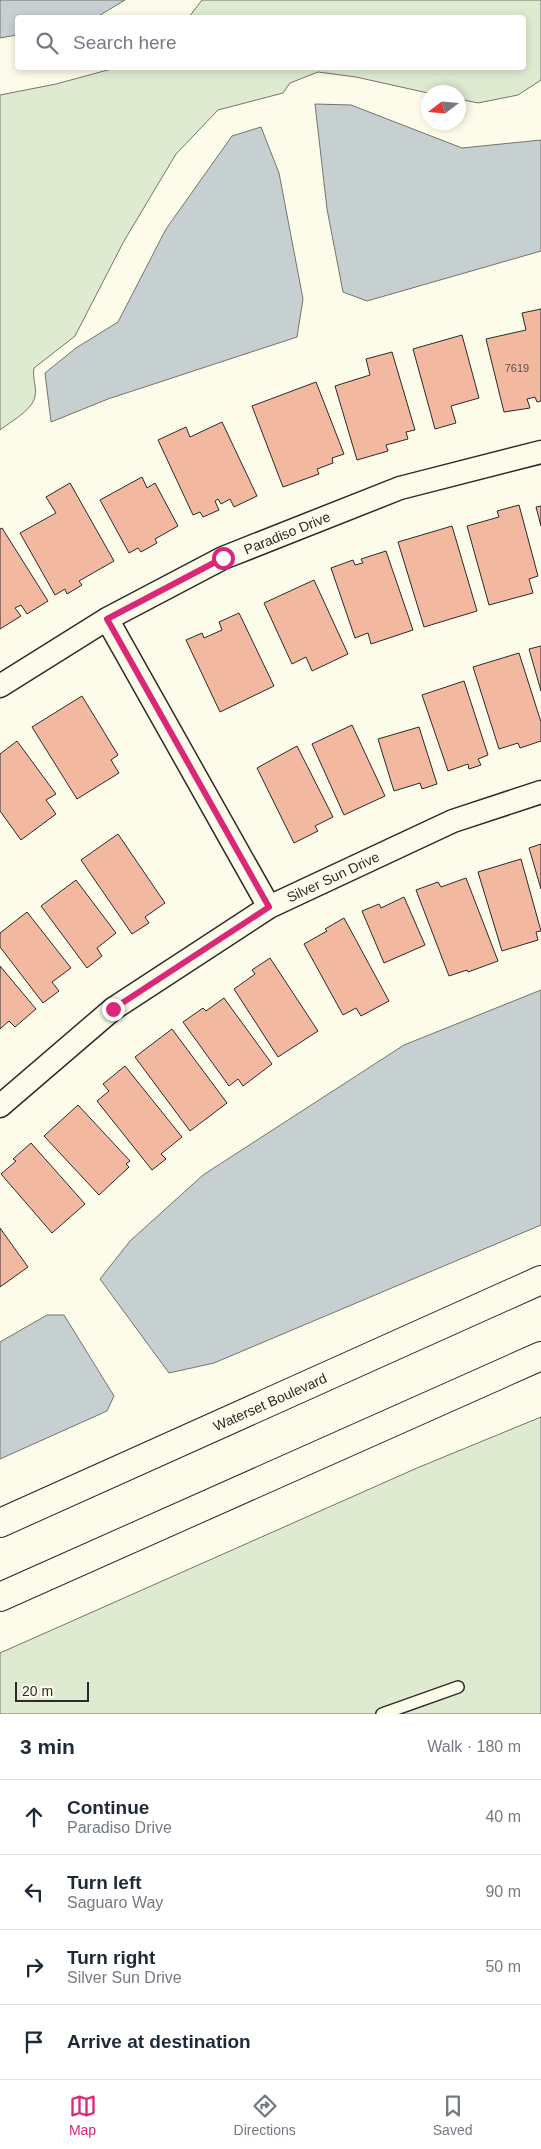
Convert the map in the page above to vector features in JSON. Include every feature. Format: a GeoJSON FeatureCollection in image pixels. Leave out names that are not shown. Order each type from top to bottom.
{"type":"FeatureCollection","features":[{"type":"Feature","properties":{"kind":"street","name":"Paradiso Drive"},"geometry":{"type":"LineString","coordinates":[[0,686],[107,619],[223,558],[400,488],[541,452]]}},
{"type":"Feature","properties":{"kind":"street"},"geometry":{"type":"LineString","coordinates":[[107,619],[269,907]]}},
{"type":"Feature","properties":{"kind":"street","name":"Silver Sun Drive"},"geometry":{"type":"LineString","coordinates":[[0,1106],[113,1009],[269,907],[454,821],[541,792]]}},
{"type":"Feature","properties":{"kind":"street","name":"Waterset Boulevard"},"geometry":{"type":"LineString","coordinates":[[0,1523],[541,1280]]}},
{"type":"Feature","properties":{"kind":"street"},"geometry":{"type":"LineString","coordinates":[[0,1597],[541,1356]]}},
{"type":"Feature","properties":{"kind":"lane"},"geometry":{"type":"LineString","coordinates":[[382,1714],[458,1687]]}},
{"type":"Feature","properties":{"kind":"green space"},"geometry":{"type":"Polygon","coordinates":[[[202,0],[541,0],[541,80],[518,95],[478,103],[466,100],[466,85],[421,85],[421,91],[356,77],[318,72],[290,83],[283,93],[218,110],[176,154],[124,241],[75,336],[34,368],[35,396],[30,406],[0,430],[0,95],[56,84],[108,70],[526,70],[526,15],[191,15],[202,0]]]}},
{"type":"Feature","properties":{"kind":"green space"},"geometry":{"type":"Polygon","coordinates":[[[541,1417],[541,1714],[0,1714],[0,1653],[417,1468],[541,1417]]]}},
{"type":"Feature","properties":{"kind":"shaded area"},"geometry":{"type":"Polygon","coordinates":[[[0,0],[125,0],[100,15],[15,15],[15,35],[0,38],[0,0]]]}},
{"type":"Feature","properties":{"kind":"shaded area"},"geometry":{"type":"Polygon","coordinates":[[[315,104],[351,105],[462,148],[541,140],[541,251],[367,301],[343,292],[327,209],[315,104]]]}},
{"type":"Feature","properties":{"kind":"shaded area"},"geometry":{"type":"Polygon","coordinates":[[[261,127],[279,173],[303,299],[297,337],[108,399],[51,422],[45,373],[76,348],[118,322],[166,229],[232,136],[261,127]]]}},
{"type":"Feature","properties":{"kind":"shaded area"},"geometry":{"type":"Polygon","coordinates":[[[541,990],[541,1225],[214,1363],[169,1373],[100,1279],[130,1241],[203,1175],[404,1045],[541,990]]]}},
{"type":"Feature","properties":{"kind":"shaded area"},"geometry":{"type":"Polygon","coordinates":[[[47,1315],[64,1315],[114,1396],[107,1411],[0,1459],[0,1342],[47,1315]]]}},
{"type":"Feature","properties":{"kind":"building"},"geometry":{"type":"Polygon","coordinates":[[[541,309],[541,401],[537,402],[535,397],[527,399],[530,408],[504,412],[486,339],[526,330],[522,313],[541,309]]]}},
{"type":"Feature","properties":{"kind":"building"},"geometry":{"type":"Polygon","coordinates":[[[462,335],[479,398],[451,406],[456,423],[435,429],[413,349],[462,335]]]}},
{"type":"Feature","properties":{"kind":"building"},"geometry":{"type":"Polygon","coordinates":[[[392,352],[415,430],[406,432],[408,439],[386,445],[388,451],[357,460],[335,386],[370,375],[366,359],[392,352]]]}},
{"type":"Feature","properties":{"kind":"building"},"geometry":{"type":"Polygon","coordinates":[[[316,382],[344,454],[332,458],[333,463],[317,469],[319,474],[283,487],[252,406],[316,382]]]}},
{"type":"Feature","properties":{"kind":"building"},"geometry":{"type":"Polygon","coordinates":[[[222,422],[257,496],[234,507],[230,499],[221,504],[218,499],[215,501],[219,510],[203,517],[200,512],[193,515],[158,440],[186,427],[190,437],[222,422]]]}},
{"type":"Feature","properties":{"kind":"building"},"geometry":{"type":"Polygon","coordinates":[[[142,477],[147,488],[155,483],[178,526],[155,539],[157,543],[141,552],[138,548],[129,553],[100,500],[142,477]]]}},
{"type":"Feature","properties":{"kind":"building"},"geometry":{"type":"Polygon","coordinates":[[[70,483],[114,561],[79,581],[82,585],[67,594],[65,589],[55,595],[20,533],[56,513],[46,497],[70,483]]]}},
{"type":"Feature","properties":{"kind":"building"},"geometry":{"type":"Polygon","coordinates":[[[519,505],[538,576],[529,579],[533,593],[489,605],[467,526],[499,517],[497,511],[519,505]]]}},
{"type":"Feature","properties":{"kind":"building"},"geometry":{"type":"Polygon","coordinates":[[[541,506],[541,526],[536,507],[541,506]]]}},
{"type":"Feature","properties":{"kind":"building"},"geometry":{"type":"Polygon","coordinates":[[[452,526],[477,611],[424,627],[398,542],[452,526]]]}},
{"type":"Feature","properties":{"kind":"building"},"geometry":{"type":"Polygon","coordinates":[[[2,528],[48,601],[27,614],[21,605],[15,608],[21,616],[0,629],[0,529],[2,528]]]}},
{"type":"Feature","properties":{"kind":"building"},"geometry":{"type":"Polygon","coordinates":[[[386,551],[413,630],[371,644],[368,633],[355,638],[331,568],[353,560],[355,565],[363,563],[361,559],[386,551]]]}},
{"type":"Feature","properties":{"kind":"building"},"geometry":{"type":"Polygon","coordinates":[[[314,580],[348,654],[312,671],[306,657],[292,664],[264,603],[314,580]]]}},
{"type":"Feature","properties":{"kind":"building"},"geometry":{"type":"Polygon","coordinates":[[[239,613],[274,686],[220,712],[186,640],[202,633],[204,638],[222,630],[219,622],[239,613]]]}},
{"type":"Feature","properties":{"kind":"building"},"geometry":{"type":"Polygon","coordinates":[[[541,646],[541,691],[529,649],[541,646]]]}},
{"type":"Feature","properties":{"kind":"building"},"geometry":{"type":"Polygon","coordinates":[[[519,653],[541,722],[541,741],[520,748],[518,743],[499,749],[473,667],[519,653]]]}},
{"type":"Feature","properties":{"kind":"building"},"geometry":{"type":"Polygon","coordinates":[[[464,681],[488,755],[478,759],[481,765],[469,769],[468,764],[448,771],[422,695],[464,681]]]}},
{"type":"Feature","properties":{"kind":"building"},"geometry":{"type":"Polygon","coordinates":[[[82,696],[118,755],[111,760],[119,773],[77,799],[32,727],[82,696]]]}},
{"type":"Feature","properties":{"kind":"building"},"geometry":{"type":"Polygon","coordinates":[[[352,725],[385,796],[344,815],[312,744],[352,725]]]}},
{"type":"Feature","properties":{"kind":"building"},"geometry":{"type":"Polygon","coordinates":[[[419,727],[437,784],[422,789],[420,783],[394,791],[378,739],[419,727]]]}},
{"type":"Feature","properties":{"kind":"building"},"geometry":{"type":"Polygon","coordinates":[[[17,741],[56,794],[46,800],[56,814],[21,840],[0,811],[0,754],[17,741]]]}},
{"type":"Feature","properties":{"kind":"building"},"geometry":{"type":"Polygon","coordinates":[[[297,746],[333,817],[315,826],[318,831],[294,843],[257,768],[297,746]]]}},
{"type":"Feature","properties":{"kind":"building"},"geometry":{"type":"Polygon","coordinates":[[[118,834],[165,903],[145,917],[149,923],[132,934],[81,860],[118,834]]]}},
{"type":"Feature","properties":{"kind":"building"},"geometry":{"type":"Polygon","coordinates":[[[541,844],[541,889],[529,848],[541,844]]]}},
{"type":"Feature","properties":{"kind":"building"},"geometry":{"type":"Polygon","coordinates":[[[521,859],[541,931],[536,932],[538,940],[502,951],[478,872],[521,859]]]}},
{"type":"Feature","properties":{"kind":"building"},"geometry":{"type":"Polygon","coordinates":[[[466,878],[498,961],[468,972],[467,970],[449,976],[416,890],[438,882],[441,887],[466,878]]]}},
{"type":"Feature","properties":{"kind":"building"},"geometry":{"type":"Polygon","coordinates":[[[76,880],[116,933],[97,948],[102,956],[87,968],[41,906],[76,880]]]}},
{"type":"Feature","properties":{"kind":"building"},"geometry":{"type":"Polygon","coordinates":[[[404,897],[425,945],[384,963],[362,911],[379,904],[381,908],[404,897]]]}},
{"type":"Feature","properties":{"kind":"building"},"geometry":{"type":"Polygon","coordinates":[[[27,912],[71,968],[52,982],[59,991],[43,1003],[0,947],[0,933],[27,912]]]}},
{"type":"Feature","properties":{"kind":"building"},"geometry":{"type":"Polygon","coordinates":[[[344,918],[389,1001],[361,1016],[356,1008],[343,1015],[304,944],[327,931],[325,929],[344,918]]]}},
{"type":"Feature","properties":{"kind":"building"},"geometry":{"type":"Polygon","coordinates":[[[270,958],[318,1031],[278,1057],[234,989],[255,974],[252,970],[270,958]]]}},
{"type":"Feature","properties":{"kind":"building"},"geometry":{"type":"Polygon","coordinates":[[[0,966],[36,1009],[15,1027],[9,1021],[0,1029],[0,966]]]}},
{"type":"Feature","properties":{"kind":"building"},"geometry":{"type":"Polygon","coordinates":[[[224,998],[272,1064],[243,1086],[238,1079],[229,1086],[183,1022],[203,1008],[206,1011],[224,998]]]}},
{"type":"Feature","properties":{"kind":"building"},"geometry":{"type":"Polygon","coordinates":[[[172,1029],[227,1103],[190,1131],[135,1057],[172,1029]]]}},
{"type":"Feature","properties":{"kind":"building"},"geometry":{"type":"Polygon","coordinates":[[[125,1066],[182,1137],[161,1154],[166,1159],[152,1170],[97,1101],[109,1091],[103,1084],[125,1066]]]}},
{"type":"Feature","properties":{"kind":"building"},"geometry":{"type":"Polygon","coordinates":[[[78,1105],[130,1161],[126,1164],[129,1167],[99,1195],[44,1136],[78,1105]]]}},
{"type":"Feature","properties":{"kind":"building"},"geometry":{"type":"Polygon","coordinates":[[[31,1143],[85,1204],[52,1233],[1,1174],[16,1161],[13,1159],[31,1143]]]}},
{"type":"Feature","properties":{"kind":"building"},"geometry":{"type":"Polygon","coordinates":[[[0,1228],[28,1267],[0,1287],[0,1228]]]}},
{"type":"Feature","properties":{"kind":"route"},"geometry":{"type":"LineString","coordinates":[[113,1009],[269,907],[107,619],[223,558]]}}]}
